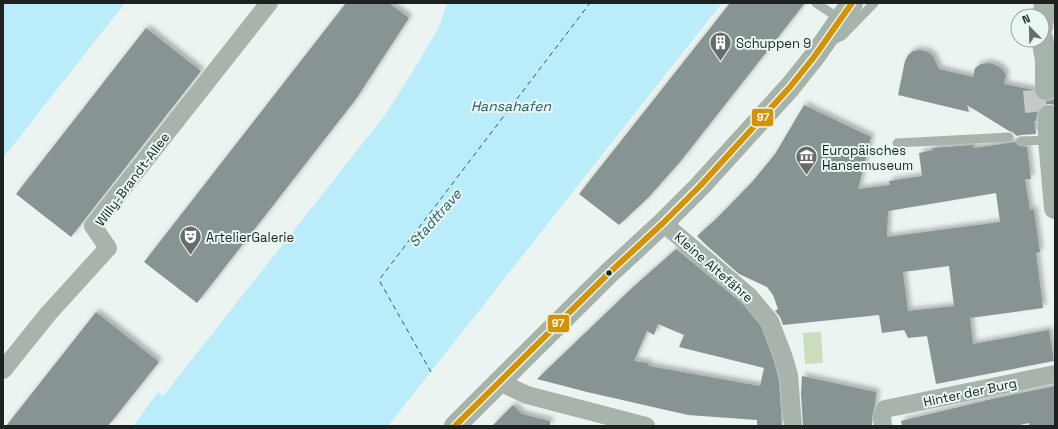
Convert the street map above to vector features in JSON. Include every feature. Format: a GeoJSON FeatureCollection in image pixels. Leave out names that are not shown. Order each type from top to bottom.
{"type":"FeatureCollection","features":[{"type":"Feature","properties":{"kind":"main road"},"geometry":{"type":"LineString","coordinates":[[455,426],[608,274],[663,223],[736,146],[790,87],[846,11]]}},
{"type":"Feature","properties":{"kind":"main road"},"geometry":{"type":"LineString","coordinates":[[1036,48],[1033,56],[1040,89],[1046,60],[1044,48]]}},
{"type":"Feature","properties":{"kind":"main road"},"geometry":{"type":"LineString","coordinates":[[1043,119],[1052,139],[1055,208]]}},
{"type":"Feature","properties":{"kind":"street","name":"Willy-Brandt-Allee"},"geometry":{"type":"LineString","coordinates":[[3,370],[48,314],[108,248],[93,226],[269,3]]}},
{"type":"Feature","properties":{"kind":"street","name":"Kleine Altefähre"},"geometry":{"type":"LineString","coordinates":[[663,223],[749,296],[770,321],[789,375],[793,426]]}},
{"type":"Feature","properties":{"kind":"street","name":"Hinter der Burg"},"geometry":{"type":"LineString","coordinates":[[884,417],[1055,374]]}},
{"type":"Feature","properties":{"kind":"street"},"geometry":{"type":"LineString","coordinates":[[500,382],[527,395],[642,426]]}},
{"type":"Feature","properties":{"kind":"lane"},"geometry":{"type":"LineString","coordinates":[[816,3],[846,11]]}},
{"type":"Feature","properties":{"kind":"lane"},"geometry":{"type":"LineString","coordinates":[[821,46],[842,36],[874,3]]}},
{"type":"Feature","properties":{"kind":"lane"},"geometry":{"type":"LineString","coordinates":[[897,143],[1009,137]]}},
{"type":"Feature","properties":{"kind":"lane"},"geometry":{"type":"LineString","coordinates":[[1021,141],[1052,139]]}},
{"type":"Feature","properties":{"kind":"green space"},"geometry":{"type":"Polygon","coordinates":[[[821,332],[823,363],[805,364],[803,333],[821,332]]]}},
{"type":"Feature","properties":{"kind":"water"},"geometry":{"type":"Polygon","coordinates":[[[3,3],[125,3],[3,158],[3,3]]]}},
{"type":"Feature","properties":{"kind":"water","name":"Hansahafen"},"geometry":{"type":"Polygon","coordinates":[[[447,3],[722,3],[388,426],[133,426],[158,392],[163,396],[385,115],[439,27],[447,3]]]}},
{"type":"Feature","properties":{"kind":"building"},"geometry":{"type":"Polygon","coordinates":[[[346,3],[389,3],[409,18],[356,99],[197,303],[144,262],[346,3]]]}},
{"type":"Feature","properties":{"kind":"building"},"geometry":{"type":"Polygon","coordinates":[[[730,3],[805,3],[680,162],[648,198],[619,225],[579,194],[730,3]]]}},
{"type":"Feature","properties":{"kind":"building"},"geometry":{"type":"Polygon","coordinates":[[[146,28],[201,71],[71,237],[16,194],[146,28]]]}},
{"type":"Feature","properties":{"kind":"building"},"geometry":{"type":"Polygon","coordinates":[[[920,50],[928,52],[933,56],[939,69],[973,77],[975,68],[981,64],[989,63],[996,65],[1002,69],[1006,75],[1004,84],[1034,90],[1035,96],[1040,100],[1052,100],[1055,97],[1055,105],[1043,105],[1038,109],[1036,121],[1034,121],[1036,134],[1017,136],[967,105],[969,112],[898,95],[905,61],[908,55],[913,51],[920,50]]]}},
{"type":"Feature","properties":{"kind":"building"},"geometry":{"type":"Polygon","coordinates":[[[804,105],[871,137],[858,189],[890,185],[889,181],[922,176],[919,153],[933,150],[932,148],[973,145],[974,148],[1015,142],[1019,146],[1027,147],[1031,179],[1025,179],[1030,210],[1034,210],[1040,252],[1036,253],[1043,308],[970,318],[973,344],[1049,330],[1054,361],[936,384],[927,336],[908,338],[904,330],[882,333],[879,315],[783,325],[780,317],[775,311],[778,309],[773,295],[767,287],[739,274],[697,236],[753,181],[775,154],[804,105]],[[996,193],[888,211],[887,237],[1000,222],[996,193]],[[949,266],[903,272],[908,311],[954,306],[949,266]]]}},
{"type":"Feature","properties":{"kind":"building"},"geometry":{"type":"Polygon","coordinates":[[[676,249],[742,303],[761,326],[774,361],[779,381],[782,426],[757,426],[757,420],[688,415],[537,379],[632,288],[676,249]],[[658,324],[654,335],[647,331],[634,361],[648,363],[649,366],[760,386],[764,368],[679,347],[684,335],[658,324]]]}},
{"type":"Feature","properties":{"kind":"building"},"geometry":{"type":"Polygon","coordinates":[[[96,312],[159,362],[108,426],[6,426],[96,312]]]}},
{"type":"Feature","properties":{"kind":"building"},"geometry":{"type":"Polygon","coordinates":[[[802,376],[876,392],[872,426],[803,426],[801,394],[802,376]]]}},
{"type":"Feature","properties":{"kind":"building"},"geometry":{"type":"Polygon","coordinates":[[[1055,386],[1055,426],[1029,426],[1029,423],[1015,426],[902,426],[901,421],[992,399],[1055,386]]]}},
{"type":"Feature","properties":{"kind":"building"},"geometry":{"type":"Polygon","coordinates":[[[513,405],[522,414],[550,421],[550,426],[492,426],[513,405]]]}},
{"type":"Feature","properties":{"kind":"ferry route"},"geometry":{"type":"LineString","coordinates":[[431,372],[379,280],[590,3]]}},
{"type":"Feature","properties":{"kind":"tunnel"},"geometry":{"type":"LineString","coordinates":[[1034,90],[1037,121]]}},
{"type":"Feature","properties":{"kind":"transit line","name":"97"},"geometry":{"type":"LineString","coordinates":[[455,426],[608,274],[700,186],[790,87],[814,57],[852,3]]}},
{"type":"Feature","properties":{"kind":"place","name":"Schuppen 9"},"geometry":{"type":"Point","coordinates":[720,62]}},
{"type":"Feature","properties":{"kind":"place","name":"Europäisches Hansemuseum"},"geometry":{"type":"Point","coordinates":[806,176]}},
{"type":"Feature","properties":{"kind":"place","name":"ArtelierGalerie"},"geometry":{"type":"Point","coordinates":[190,256]}},
{"type":"Feature","properties":{"kind":"water label","name":"Stadttrave"},"geometry":{"type":"Point","coordinates":[435,218]}}]}
